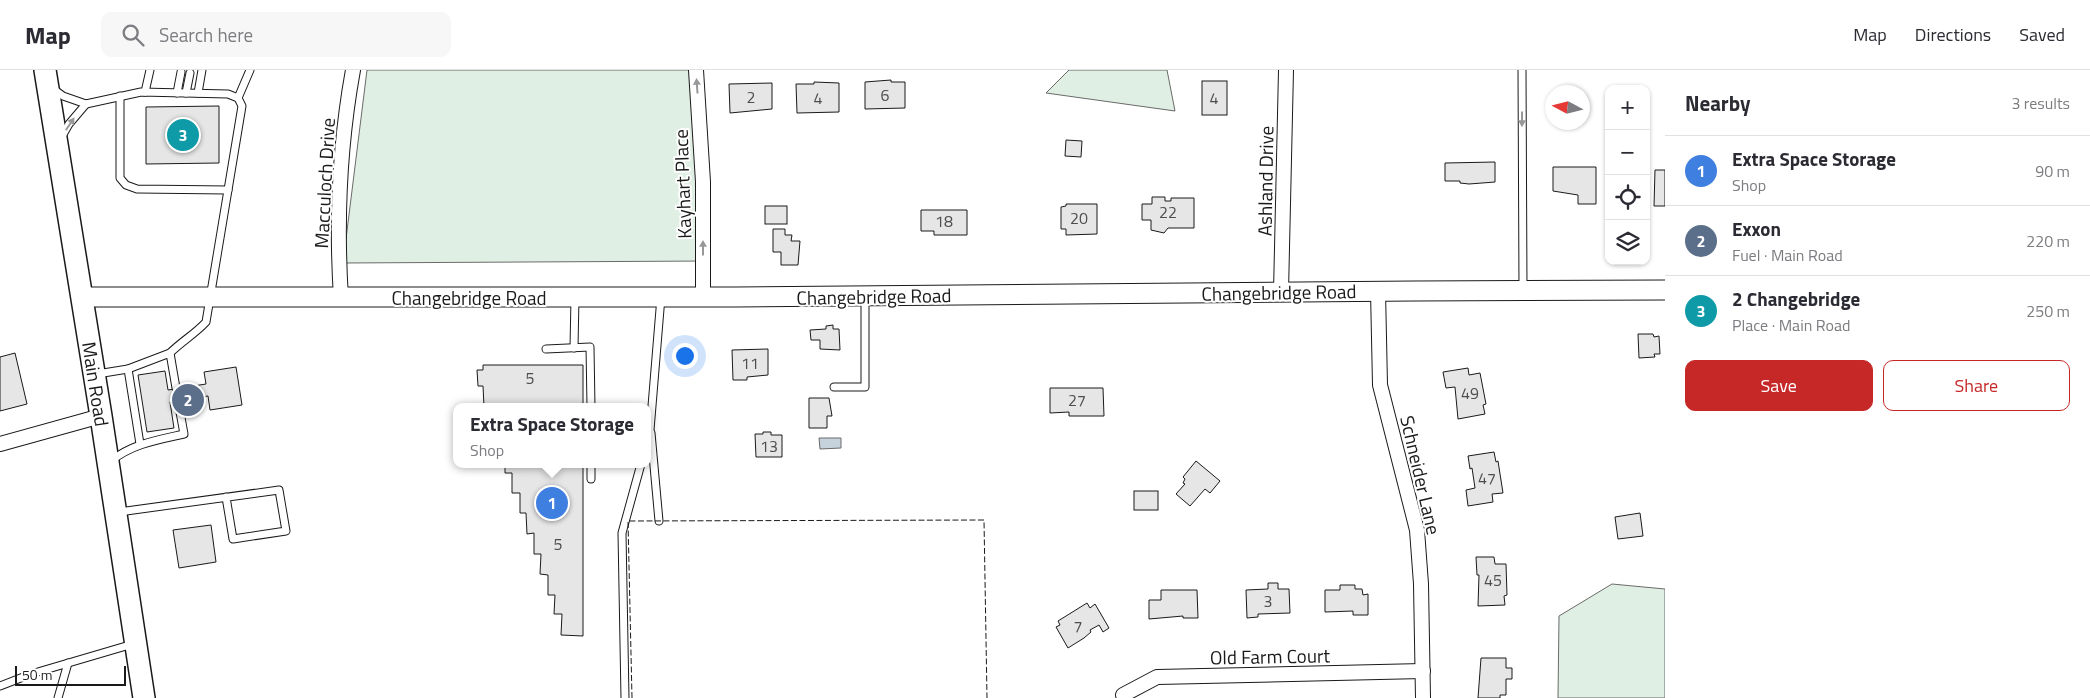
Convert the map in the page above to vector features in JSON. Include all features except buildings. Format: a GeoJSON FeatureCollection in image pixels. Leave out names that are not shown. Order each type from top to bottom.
{"type":"FeatureCollection","features":[{"type":"Feature","properties":{"kind":"main road","name":"Main Road"},"geometry":{"type":"LineString","coordinates":[[46,76],[144,698]]}},
{"type":"Feature","properties":{"kind":"main road","name":"Changebridge Road"},"geometry":{"type":"LineString","coordinates":[[82,297],[703,297],[1665,290]]}},
{"type":"Feature","properties":{"kind":"street","name":"Macculoch Drive"},"geometry":{"type":"LineString","coordinates":[[341,298],[337,240],[339,190],[342,140],[353,70]]}},
{"type":"Feature","properties":{"kind":"street","name":"Kayhart Place"},"geometry":{"type":"LineString","coordinates":[[696,70],[703,182],[703,297]]}},
{"type":"Feature","properties":{"kind":"street","name":"Ashland Drive"},"geometry":{"type":"LineString","coordinates":[[1281,292],[1286,70]]}},
{"type":"Feature","properties":{"kind":"street","name":"Schneider Lane"},"geometry":{"type":"LineString","coordinates":[[1378,291],[1380,385],[1417,530],[1421,584],[1423,698]]}},
{"type":"Feature","properties":{"kind":"street"},"geometry":{"type":"LineString","coordinates":[[0,444],[101,416]]}},
{"type":"Feature","properties":{"kind":"street","name":"Old Farm Court"},"geometry":{"type":"LineString","coordinates":[[1122,695],[1157,677],[1423,671]]}},
{"type":"Feature","properties":{"kind":"lane"},"geometry":{"type":"LineString","coordinates":[[146,92],[150,70]]}},
{"type":"Feature","properties":{"kind":"lane"},"geometry":{"type":"LineString","coordinates":[[198,93],[202,70]]}},
{"type":"Feature","properties":{"kind":"lane"},"geometry":{"type":"LineString","coordinates":[[238,98],[250,70]]}},
{"type":"Feature","properties":{"kind":"lane"},"geometry":{"type":"LineString","coordinates":[[1522,70],[1523,290]]}},
{"type":"Feature","properties":{"kind":"lane"},"geometry":{"type":"LineString","coordinates":[[177,93],[181,72]]}},
{"type":"Feature","properties":{"kind":"lane"},"geometry":{"type":"LineString","coordinates":[[186,93],[190,73]]}},
{"type":"Feature","properties":{"kind":"lane"},"geometry":{"type":"LineString","coordinates":[[46,76],[63,96],[86,104],[146,92],[228,94],[238,98],[242,106],[206,322],[196,333],[180,343],[170,353],[128,369],[94,374]]}},
{"type":"Feature","properties":{"kind":"lane"},"geometry":{"type":"LineString","coordinates":[[120,96],[120,178],[126,185],[137,189],[228,190]]}},
{"type":"Feature","properties":{"kind":"lane"},"geometry":{"type":"LineString","coordinates":[[57,146],[69,124],[86,104]]}},
{"type":"Feature","properties":{"kind":"lane"},"geometry":{"type":"LineString","coordinates":[[834,387],[866,387],[865,296]]}},
{"type":"Feature","properties":{"kind":"lane"},"geometry":{"type":"LineString","coordinates":[[574,348],[575,297]]}},
{"type":"Feature","properties":{"kind":"lane"},"geometry":{"type":"LineString","coordinates":[[651,418],[661,297]]}},
{"type":"Feature","properties":{"kind":"lane"},"geometry":{"type":"LineString","coordinates":[[546,349],[590,347],[591,403]]}},
{"type":"Feature","properties":{"kind":"lane"},"geometry":{"type":"LineString","coordinates":[[170,353],[176,388]]}},
{"type":"Feature","properties":{"kind":"lane"},"geometry":{"type":"LineString","coordinates":[[128,369],[140,444]]}},
{"type":"Feature","properties":{"kind":"lane"},"geometry":{"type":"LineString","coordinates":[[108,463],[123,452],[140,444],[184,434],[178,401]]}},
{"type":"Feature","properties":{"kind":"lane"},"geometry":{"type":"LineString","coordinates":[[651,435],[654,451],[659,521]]}},
{"type":"Feature","properties":{"kind":"lane"},"geometry":{"type":"LineString","coordinates":[[591,468],[591,479]]}},
{"type":"Feature","properties":{"kind":"lane"},"geometry":{"type":"LineString","coordinates":[[625,698],[622,534],[639,468]]}},
{"type":"Feature","properties":{"kind":"lane"},"geometry":{"type":"LineString","coordinates":[[116,513],[226,497],[279,490],[286,531],[233,539],[226,497]]}},
{"type":"Feature","properties":{"kind":"lane"},"geometry":{"type":"LineString","coordinates":[[0,686],[31,674],[136,644]]}},
{"type":"Feature","properties":{"kind":"lane"},"geometry":{"type":"LineString","coordinates":[[58,698],[68,663]]}},
{"type":"Feature","properties":{"kind":"green space"},"geometry":{"type":"Polygon","coordinates":[[[367,70],[691,70],[708,261],[343,263],[367,70]]]}},
{"type":"Feature","properties":{"kind":"green space"},"geometry":{"type":"Polygon","coordinates":[[[1069,70],[1167,70],[1175,111],[1046,93],[1069,70]]]}},
{"type":"Feature","properties":{"kind":"green space"},"geometry":{"type":"Polygon","coordinates":[[[1612,584],[1665,589],[1665,698],[1558,698],[1559,616],[1612,584]]]}},
{"type":"Feature","properties":{"kind":"shaded area"},"geometry":{"type":"Polygon","coordinates":[[[819,438],[841,438],[841,448],[820,449],[819,438]]]}},
{"type":"Feature","properties":{"kind":"fence"},"geometry":{"type":"LineString","coordinates":[[632,698],[628,521],[984,520],[987,698]]}},
{"type":"Feature","properties":{"kind":"place","name":"2 Changebridge"},"geometry":{"type":"Point","coordinates":[183,135]}},
{"type":"Feature","properties":{"kind":"place","name":"Exxon"},"geometry":{"type":"Point","coordinates":[188,400]}},
{"type":"Feature","properties":{"kind":"place","name":"Extra Space Storage"},"geometry":{"type":"Point","coordinates":[552,503]}}]}
